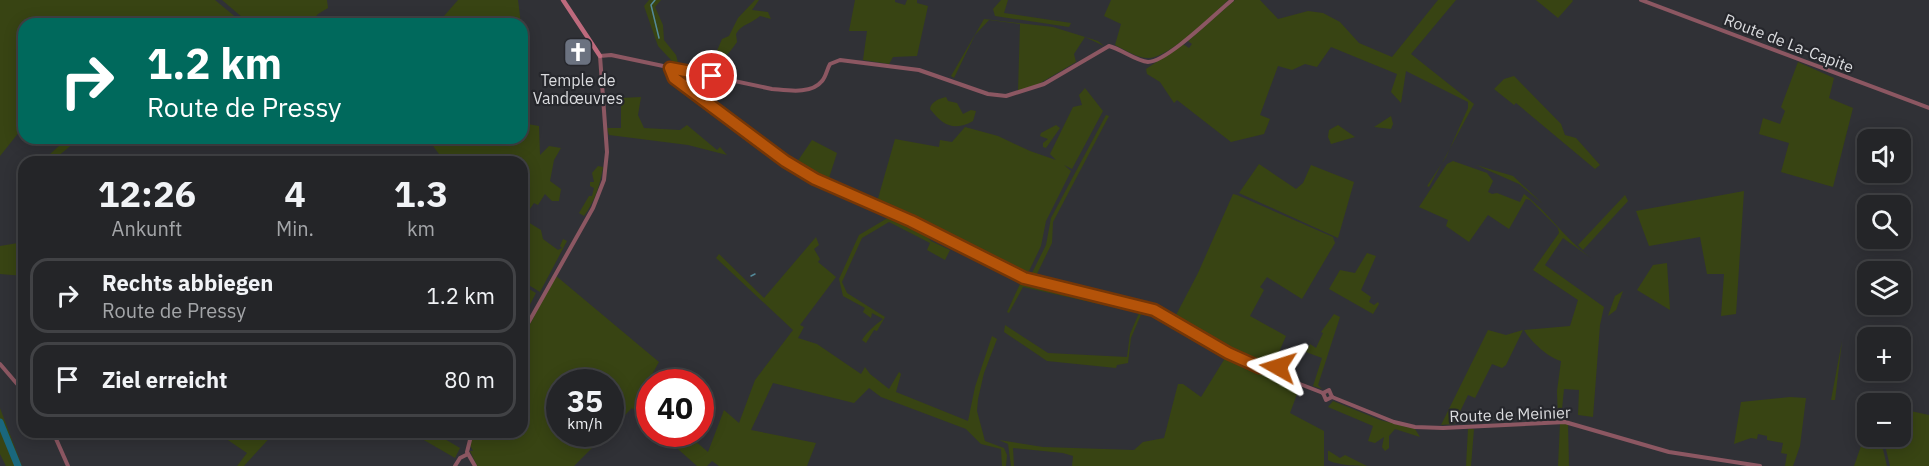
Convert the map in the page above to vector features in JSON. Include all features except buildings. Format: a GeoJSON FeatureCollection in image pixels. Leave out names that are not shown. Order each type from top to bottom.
{"type":"FeatureCollection","features":[{"type":"Feature","properties":{"kind":"main road"},"geometry":{"type":"LineString","coordinates":[[563,0],[600,56]]}},
{"type":"Feature","properties":{"kind":"street"},"geometry":{"type":"LineString","coordinates":[[528,323],[593,208],[602,186],[607,155],[600,56],[610,55],[772,89],[795,90],[820,84],[830,64],[843,60],[919,70],[988,94],[1006,96],[1044,84],[1109,46],[1148,62],[1185,41],[1232,0]]}},
{"type":"Feature","properties":{"kind":"street","name":"Route de La-Capite"},"geometry":{"type":"LineString","coordinates":[[1641,0],[1929,108]]}},
{"type":"Feature","properties":{"kind":"street","name":"Route de Meinier"},"geometry":{"type":"LineString","coordinates":[[670,68],[674,78],[785,161],[815,179],[911,221],[1024,278],[1154,310],[1228,353],[1259,367],[1276,370],[1284,377],[1323,393],[1330,390],[1332,397],[1384,419],[1415,427],[1443,428],[1565,422],[1676,454],[1742,461],[1760,466]]}},
{"type":"Feature","properties":{"kind":"street"},"geometry":{"type":"LineString","coordinates":[[0,364],[18,385]]}},
{"type":"Feature","properties":{"kind":"street"},"geometry":{"type":"LineString","coordinates":[[56,438],[68,466]]}},
{"type":"Feature","properties":{"kind":"street"},"geometry":{"type":"LineString","coordinates":[[469,438],[468,454],[475,466]]}},
{"type":"Feature","properties":{"kind":"street"},"geometry":{"type":"LineString","coordinates":[[455,466],[460,458],[468,454]]}},
{"type":"Feature","properties":{"kind":"green space"},"geometry":{"type":"Polygon","coordinates":[[[0,0],[215,0],[237,18],[18,18],[18,134],[0,156],[0,0]]]}},
{"type":"Feature","properties":{"kind":"green space"},"geometry":{"type":"Polygon","coordinates":[[[222,0],[327,0],[328,8],[315,18],[243,18],[222,0]]]}},
{"type":"Feature","properties":{"kind":"green space"},"geometry":{"type":"Polygon","coordinates":[[[458,0],[518,0],[520,18],[442,18],[458,0]]]}},
{"type":"Feature","properties":{"kind":"green space"},"geometry":{"type":"Polygon","coordinates":[[[649,0],[661,0],[655,7],[663,25],[664,40],[676,55],[679,66],[671,64],[672,61],[658,46],[644,6],[649,0]]]}},
{"type":"Feature","properties":{"kind":"green space"},"geometry":{"type":"Polygon","coordinates":[[[755,0],[759,0],[752,10],[768,12],[771,19],[760,16],[744,26],[736,34],[737,42],[726,56],[718,63],[713,60],[722,39],[729,36],[738,18],[755,0]]]}},
{"type":"Feature","properties":{"kind":"green space"},"geometry":{"type":"Polygon","coordinates":[[[855,0],[895,0],[905,5],[907,0],[917,0],[917,3],[928,6],[917,56],[893,57],[889,64],[863,60],[867,31],[849,31],[855,0]]]}},
{"type":"Feature","properties":{"kind":"green space"},"geometry":{"type":"Polygon","coordinates":[[[1001,0],[1008,0],[1004,13],[1071,23],[1069,27],[995,16],[993,9],[1001,0]]]}},
{"type":"Feature","properties":{"kind":"green space"},"geometry":{"type":"Polygon","coordinates":[[[1111,0],[1228,0],[1179,43],[1158,56],[1146,58],[1115,45],[1121,24],[1104,16],[1111,0]]]}},
{"type":"Feature","properties":{"kind":"green space"},"geometry":{"type":"Polygon","coordinates":[[[1235,0],[1260,0],[1278,19],[1308,11],[1323,13],[1340,22],[1359,43],[1392,57],[1438,0],[1456,0],[1411,54],[1474,104],[1450,149],[1468,108],[1468,102],[1406,71],[1401,103],[1391,92],[1397,74],[1331,47],[1317,67],[1305,64],[1292,70],[1278,66],[1260,115],[1270,119],[1264,134],[1231,142],[1177,100],[1174,103],[1160,82],[1147,74],[1146,69],[1183,44],[1189,48],[1192,44],[1188,41],[1235,0]]]}},
{"type":"Feature","properties":{"kind":"green space"},"geometry":{"type":"Polygon","coordinates":[[[1536,0],[1572,0],[1573,1],[1558,18],[1536,0]]]}},
{"type":"Feature","properties":{"kind":"green space"},"geometry":{"type":"Polygon","coordinates":[[[984,19],[1053,27],[1098,41],[1104,46],[1085,37],[1074,54],[1076,62],[1037,85],[1018,91],[1020,24],[989,20],[975,35],[954,78],[951,76],[984,19]]]}},
{"type":"Feature","properties":{"kind":"green space"},"geometry":{"type":"Polygon","coordinates":[[[1798,62],[1834,78],[1829,98],[1853,108],[1833,187],[1781,172],[1789,143],[1759,134],[1763,118],[1780,124],[1785,111],[1781,107],[1798,62]]]}},
{"type":"Feature","properties":{"kind":"green space"},"geometry":{"type":"Polygon","coordinates":[[[1514,76],[1561,124],[1565,135],[1576,138],[1600,165],[1595,169],[1516,103],[1514,105],[1494,89],[1504,79],[1514,76]]]}},
{"type":"Feature","properties":{"kind":"green space"},"geometry":{"type":"Polygon","coordinates":[[[1085,88],[1103,111],[1072,169],[1064,165],[1071,171],[1046,221],[1041,246],[1029,271],[1011,269],[877,202],[895,139],[939,147],[940,140],[952,142],[965,127],[998,136],[1056,160],[1050,154],[1073,107],[1082,105],[1079,95],[1085,88]]]}},
{"type":"Feature","properties":{"kind":"green space"},"geometry":{"type":"Polygon","coordinates":[[[641,97],[638,115],[644,128],[680,130],[687,125],[717,150],[720,147],[727,155],[688,145],[609,135],[607,128],[621,128],[621,98],[641,97]]]}},
{"type":"Feature","properties":{"kind":"green space"},"geometry":{"type":"Polygon","coordinates":[[[946,97],[948,101],[957,103],[963,114],[971,110],[976,111],[973,121],[954,126],[939,119],[930,109],[935,101],[946,97]]]}},
{"type":"Feature","properties":{"kind":"green space"},"geometry":{"type":"Polygon","coordinates":[[[1106,115],[1109,116],[1053,222],[1052,243],[1036,276],[1149,303],[1176,315],[1198,273],[1233,194],[1237,195],[1333,237],[1335,243],[1302,299],[1267,277],[1260,287],[1264,290],[1250,316],[1286,336],[1275,361],[1265,365],[1251,361],[1222,348],[1156,309],[1030,277],[1046,245],[1051,218],[1106,115]]]}},
{"type":"Feature","properties":{"kind":"green space"},"geometry":{"type":"Polygon","coordinates":[[[1391,116],[1393,124],[1391,129],[1374,127],[1391,116]]]}},
{"type":"Feature","properties":{"kind":"green space"},"geometry":{"type":"Polygon","coordinates":[[[528,124],[539,126],[540,155],[549,146],[561,148],[554,160],[550,181],[561,189],[559,201],[552,201],[545,194],[538,205],[534,203],[528,212],[528,156],[440,156],[432,144],[528,144],[528,124]]]}},
{"type":"Feature","properties":{"kind":"green space"},"geometry":{"type":"Polygon","coordinates":[[[1056,125],[1060,128],[1046,148],[1043,147],[1043,143],[1048,139],[1040,136],[1041,133],[1056,125]]]}},
{"type":"Feature","properties":{"kind":"green space"},"geometry":{"type":"Polygon","coordinates":[[[1338,125],[1355,137],[1331,144],[1328,137],[1329,130],[1338,125]]]}},
{"type":"Feature","properties":{"kind":"green space"},"geometry":{"type":"Polygon","coordinates":[[[812,140],[837,153],[828,181],[797,162],[812,140]]]}},
{"type":"Feature","properties":{"kind":"green space"},"geometry":{"type":"Polygon","coordinates":[[[61,144],[73,144],[58,156],[48,156],[61,144]]]}},
{"type":"Feature","properties":{"kind":"green space"},"geometry":{"type":"Polygon","coordinates":[[[1453,161],[1487,173],[1493,181],[1488,192],[1492,194],[1497,193],[1520,202],[1524,194],[1591,258],[1563,238],[1545,265],[1604,307],[1600,325],[1593,417],[1578,415],[1579,390],[1564,389],[1561,419],[1558,419],[1557,391],[1561,361],[1541,349],[1524,330],[1570,326],[1578,300],[1533,270],[1559,233],[1558,228],[1530,200],[1526,199],[1509,229],[1488,215],[1469,242],[1446,226],[1448,220],[1419,207],[1447,164],[1453,161]]]}},
{"type":"Feature","properties":{"kind":"green space"},"geometry":{"type":"Polygon","coordinates":[[[1259,164],[1296,189],[1303,183],[1311,165],[1354,182],[1338,238],[1239,193],[1259,164]]]}},
{"type":"Feature","properties":{"kind":"green space"},"geometry":{"type":"Polygon","coordinates":[[[1442,164],[1429,187],[1427,186],[1442,164]]]}},
{"type":"Feature","properties":{"kind":"green space"},"geometry":{"type":"Polygon","coordinates":[[[1476,165],[1513,176],[1543,204],[1519,184],[1476,165]]]}},
{"type":"Feature","properties":{"kind":"green space"},"geometry":{"type":"Polygon","coordinates":[[[598,166],[603,167],[599,186],[584,216],[579,213],[589,196],[592,196],[594,188],[590,186],[590,182],[594,182],[592,173],[598,166]]]}},
{"type":"Feature","properties":{"kind":"green space"},"geometry":{"type":"Polygon","coordinates":[[[1744,191],[1736,314],[1721,316],[1724,274],[1707,274],[1700,237],[1649,246],[1636,211],[1744,191]]]}},
{"type":"Feature","properties":{"kind":"green space"},"geometry":{"type":"Polygon","coordinates":[[[1625,195],[1628,201],[1583,250],[1578,245],[1625,195]]]}},
{"type":"Feature","properties":{"kind":"green space"},"geometry":{"type":"Polygon","coordinates":[[[891,216],[922,231],[931,241],[950,250],[945,260],[927,250],[930,243],[889,222],[862,238],[842,282],[847,293],[885,317],[877,331],[874,330],[866,343],[862,340],[864,337],[883,319],[872,313],[871,318],[863,312],[865,308],[843,296],[839,279],[859,235],[891,216]]]}},
{"type":"Feature","properties":{"kind":"green space"},"geometry":{"type":"Polygon","coordinates":[[[528,222],[541,230],[543,239],[558,250],[562,248],[560,246],[563,239],[567,241],[540,292],[528,285],[528,222]]]}},
{"type":"Feature","properties":{"kind":"green space"},"geometry":{"type":"Polygon","coordinates":[[[816,237],[819,245],[814,249],[820,259],[818,262],[836,277],[800,325],[804,327],[798,338],[817,344],[861,374],[865,367],[889,389],[899,372],[901,374],[896,392],[968,421],[975,387],[992,336],[997,339],[984,373],[977,411],[985,441],[1004,448],[1007,455],[1006,466],[1002,466],[1001,449],[981,444],[966,429],[881,397],[869,388],[854,403],[773,383],[751,430],[816,443],[807,466],[719,466],[712,461],[707,466],[697,466],[676,447],[702,447],[708,452],[710,447],[714,447],[714,436],[724,410],[739,423],[755,380],[793,330],[716,258],[719,254],[764,298],[816,237]]]}},
{"type":"Feature","properties":{"kind":"green space"},"geometry":{"type":"Polygon","coordinates":[[[18,243],[18,276],[0,274],[0,246],[18,243]]]}},
{"type":"Feature","properties":{"kind":"green space"},"geometry":{"type":"Polygon","coordinates":[[[1367,253],[1376,256],[1361,290],[1371,297],[1369,302],[1374,305],[1378,302],[1379,304],[1373,314],[1329,289],[1340,270],[1355,273],[1367,253]]]}},
{"type":"Feature","properties":{"kind":"green space"},"geometry":{"type":"Polygon","coordinates":[[[1667,263],[1670,310],[1637,290],[1653,265],[1667,263]]]}},
{"type":"Feature","properties":{"kind":"green space"},"geometry":{"type":"Polygon","coordinates":[[[555,275],[659,362],[655,369],[636,369],[636,412],[632,408],[624,416],[624,369],[546,369],[546,447],[593,447],[574,466],[477,466],[470,451],[473,451],[470,445],[473,438],[528,438],[528,328],[555,275]]]}},
{"type":"Feature","properties":{"kind":"green space"},"geometry":{"type":"Polygon","coordinates":[[[1024,282],[1143,310],[1131,338],[1128,363],[1117,365],[1116,368],[1047,361],[1004,332],[1005,325],[1048,353],[1127,357],[1130,334],[1139,313],[1023,287],[1009,313],[1007,312],[1020,284],[1024,282]]]}},
{"type":"Feature","properties":{"kind":"green space"},"geometry":{"type":"Polygon","coordinates":[[[528,288],[536,293],[528,308],[528,288]]]}},
{"type":"Feature","properties":{"kind":"green space"},"geometry":{"type":"Polygon","coordinates":[[[1623,291],[1616,310],[1608,316],[1615,296],[1623,291]]]}},
{"type":"Feature","properties":{"kind":"green space"},"geometry":{"type":"Polygon","coordinates":[[[1334,314],[1340,317],[1318,385],[1322,389],[1313,386],[1322,358],[1306,352],[1310,344],[1316,348],[1323,333],[1321,332],[1334,314]]]}},
{"type":"Feature","properties":{"kind":"green space"},"geometry":{"type":"Polygon","coordinates":[[[1488,330],[1506,335],[1523,330],[1506,365],[1502,368],[1492,364],[1475,398],[1468,395],[1454,424],[1441,425],[1488,330]]]}},
{"type":"Feature","properties":{"kind":"green space"},"geometry":{"type":"Polygon","coordinates":[[[1842,341],[1835,400],[1831,400],[1842,341]]]}},
{"type":"Feature","properties":{"kind":"green space"},"geometry":{"type":"Polygon","coordinates":[[[1227,355],[1264,371],[1263,375],[1270,377],[1272,374],[1300,386],[1290,413],[1324,431],[1324,466],[1072,466],[1073,456],[1013,448],[1014,466],[1011,466],[1008,444],[999,440],[1043,447],[1134,450],[1143,442],[1164,438],[1178,384],[1183,384],[1201,397],[1227,355]]]}},
{"type":"Feature","properties":{"kind":"green space"},"geometry":{"type":"Polygon","coordinates":[[[1790,397],[1806,398],[1800,446],[1793,466],[1785,466],[1787,454],[1781,453],[1783,443],[1767,440],[1767,436],[1758,434],[1757,439],[1751,438],[1734,444],[1741,402],[1790,397]]]}},
{"type":"Feature","properties":{"kind":"green space"},"geometry":{"type":"Polygon","coordinates":[[[1333,401],[1380,420],[1415,429],[1420,437],[1395,429],[1389,436],[1389,448],[1385,451],[1382,447],[1384,437],[1375,443],[1368,441],[1373,426],[1328,407],[1333,401]]]}},
{"type":"Feature","properties":{"kind":"green space"},"geometry":{"type":"Polygon","coordinates":[[[0,408],[22,466],[6,466],[0,454],[0,408]]]}},
{"type":"Feature","properties":{"kind":"green space"},"geometry":{"type":"Polygon","coordinates":[[[1911,411],[1929,415],[1929,466],[1890,466],[1885,447],[1911,447],[1911,411]]]}},
{"type":"Feature","properties":{"kind":"green space"},"geometry":{"type":"Polygon","coordinates":[[[1560,423],[1568,424],[1569,466],[1558,466],[1560,423]]]}},
{"type":"Feature","properties":{"kind":"green space"},"geometry":{"type":"Polygon","coordinates":[[[1468,429],[1474,429],[1471,466],[1466,466],[1468,429]]]}},
{"type":"Feature","properties":{"kind":"green space"},"geometry":{"type":"Polygon","coordinates":[[[225,438],[270,438],[244,466],[237,466],[247,453],[225,438]]]}},
{"type":"Feature","properties":{"kind":"green space"},"geometry":{"type":"Polygon","coordinates":[[[420,438],[443,438],[460,448],[455,458],[420,438]]]}},
{"type":"Feature","properties":{"kind":"green space"},"geometry":{"type":"Polygon","coordinates":[[[1861,447],[1882,447],[1887,466],[1854,466],[1861,447]]]}},
{"type":"Feature","properties":{"kind":"green space"},"geometry":{"type":"Polygon","coordinates":[[[1329,451],[1340,458],[1345,455],[1367,466],[1341,464],[1328,460],[1329,451]]]}},
{"type":"Feature","properties":{"kind":"waterway"},"geometry":{"type":"LineString","coordinates":[[655,0],[651,5],[659,38]]}},
{"type":"Feature","properties":{"kind":"waterway"},"geometry":{"type":"LineString","coordinates":[[751,276],[755,274]]}},
{"type":"Feature","properties":{"kind":"waterway"},"geometry":{"type":"LineString","coordinates":[[0,422],[18,466]]}},
{"type":"Feature","properties":{"kind":"place","name":"Temple de Vandœuvres"},"geometry":{"type":"Point","coordinates":[578,52]}},
{"type":"Feature","properties":{"kind":"route"},"geometry":{"type":"LineString","coordinates":[[712,76],[670,68],[674,78],[785,161],[809,176],[911,221],[1032,281],[1154,310],[1236,357],[1262,368],[1270,368],[1273,363],[1278,367]]}}]}
